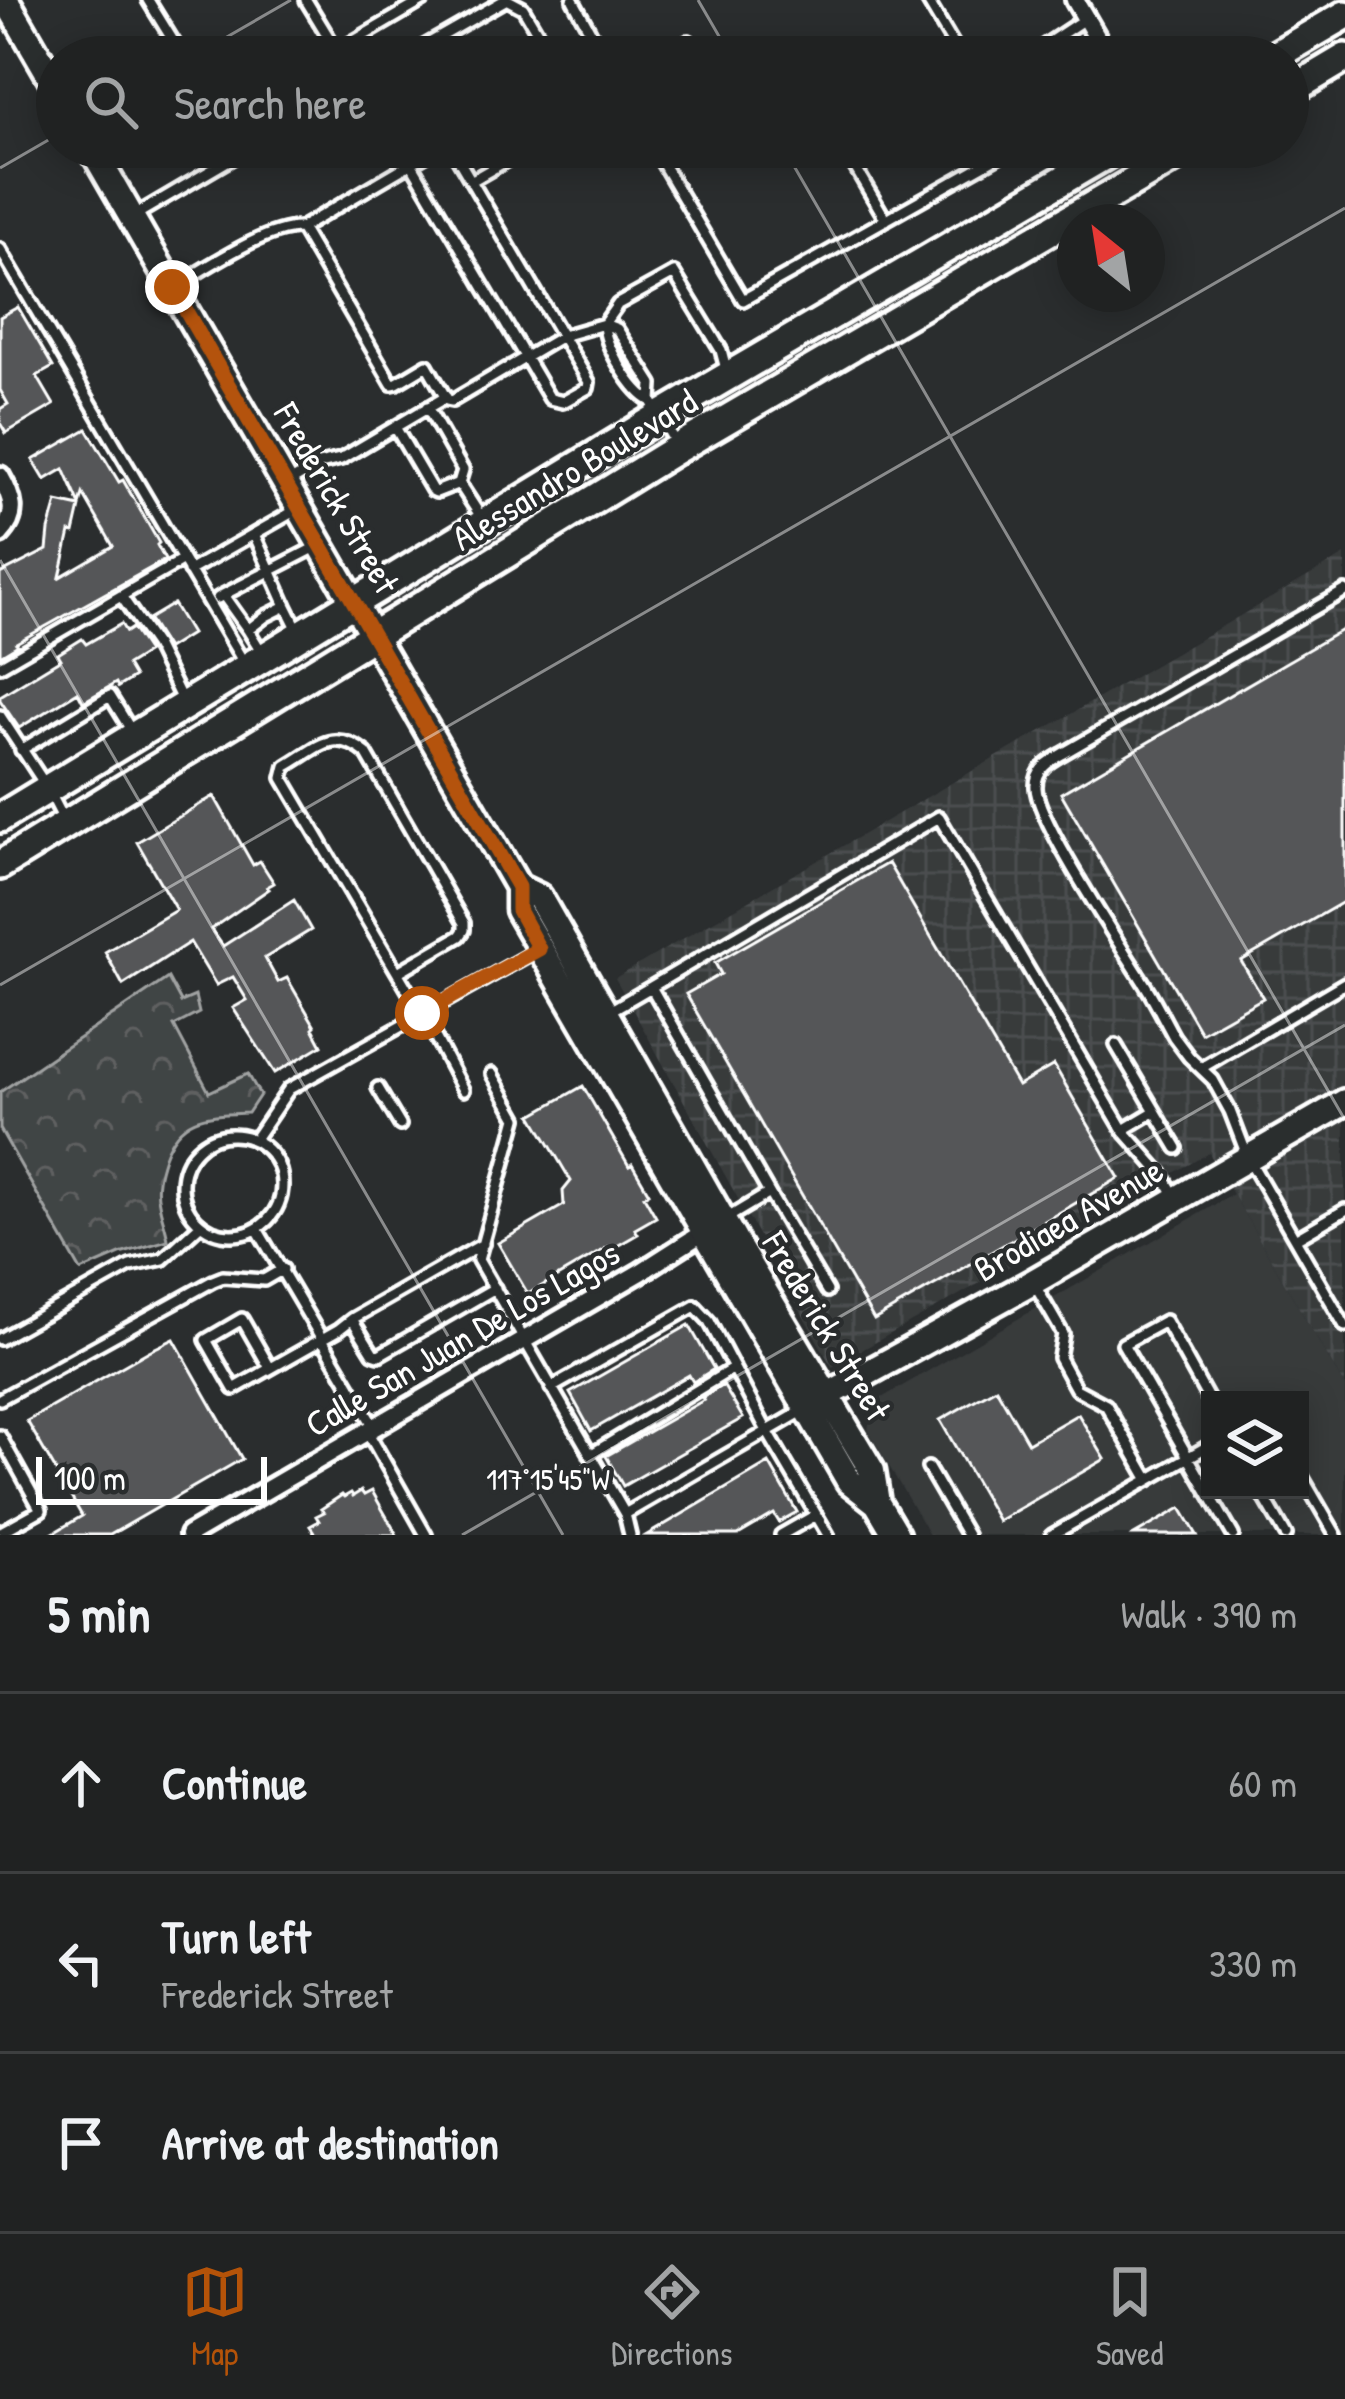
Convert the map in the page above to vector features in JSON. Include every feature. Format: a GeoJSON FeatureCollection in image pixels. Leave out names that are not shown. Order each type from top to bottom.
{"type":"FeatureCollection","features":[{"type":"Feature","properties":{"kind":"main road"},"geometry":{"type":"LineString","coordinates":[[6,0],[36,52]]}},
{"type":"Feature","properties":{"kind":"main road"},"geometry":{"type":"LineString","coordinates":[[1309,37],[1345,16]]}},
{"type":"Feature","properties":{"kind":"main road"},"geometry":{"type":"LineString","coordinates":[[1309,79],[1345,58]]}},
{"type":"Feature","properties":{"kind":"main road","name":"Frederick Street"},"geometry":{"type":"LineString","coordinates":[[103,168],[518,887],[518,910],[539,949],[714,1226],[816,1402],[872,1471],[877,1503],[896,1535]]}},
{"type":"Feature","properties":{"kind":"main road","name":"Alessandro Boulevard"},"geometry":{"type":"LineString","coordinates":[[2,814],[484,522],[656,408],[728,377],[1083,168]]}},
{"type":"Feature","properties":{"kind":"main road","name":"Alessandro Boulevard"},"geometry":{"type":"LineString","coordinates":[[0,865],[678,448],[1157,168]]}},
{"type":"Feature","properties":{"kind":"main road","name":"Frederick Street"},"geometry":{"type":"LineString","coordinates":[[518,887],[539,897],[640,1073],[714,1226]]}},
{"type":"Feature","properties":{"kind":"main road"},"geometry":{"type":"LineString","coordinates":[[539,949],[556,954],[563,962],[620,1060],[640,1073]]}},
{"type":"Feature","properties":{"kind":"main road","name":"Brodiaea Avenue"},"geometry":{"type":"LineString","coordinates":[[816,1402],[1345,1102]]}},
{"type":"Feature","properties":{"kind":"street"},"geometry":{"type":"LineString","coordinates":[[1075,0],[1096,36]]}},
{"type":"Feature","properties":{"kind":"street"},"geometry":{"type":"LineString","coordinates":[[0,476],[13,515],[0,534]]}},
{"type":"Feature","properties":{"kind":"street","name":"Calle San Juan De Los Lagos"},"geometry":{"type":"LineString","coordinates":[[189,1535],[714,1226]]}},
{"type":"Feature","properties":{"kind":"lane"},"geometry":{"type":"LineString","coordinates":[[148,0],[170,36]]}},
{"type":"Feature","properties":{"kind":"lane"},"geometry":{"type":"LineString","coordinates":[[306,0],[323,36]]}},
{"type":"Feature","properties":{"kind":"lane"},"geometry":{"type":"LineString","coordinates":[[363,36],[424,0]]}},
{"type":"Feature","properties":{"kind":"lane"},"geometry":{"type":"LineString","coordinates":[[443,36],[507,0],[523,8],[540,36]]}},
{"type":"Feature","properties":{"kind":"lane"},"geometry":{"type":"LineString","coordinates":[[573,0],[593,36]]}},
{"type":"Feature","properties":{"kind":"lane"},"geometry":{"type":"LineString","coordinates":[[927,0],[948,36]]}},
{"type":"Feature","properties":{"kind":"lane"},"geometry":{"type":"LineString","coordinates":[[1059,36],[1086,18]]}},
{"type":"Feature","properties":{"kind":"lane"},"geometry":{"type":"LineString","coordinates":[[132,217],[215,168]]}},
{"type":"Feature","properties":{"kind":"lane"},"geometry":{"type":"LineString","coordinates":[[172,287],[248,245],[289,227],[301,228],[403,168]]}},
{"type":"Feature","properties":{"kind":"lane"},"geometry":{"type":"LineString","coordinates":[[414,168],[550,399],[562,402],[588,388],[589,382],[463,168]]}},
{"type":"Feature","properties":{"kind":"lane"},"geometry":{"type":"LineString","coordinates":[[471,181],[494,168]]}},
{"type":"Feature","properties":{"kind":"lane"},"geometry":{"type":"LineString","coordinates":[[665,168],[743,300],[979,168]]}},
{"type":"Feature","properties":{"kind":"lane"},"geometry":{"type":"LineString","coordinates":[[856,168],[886,220]]}},
{"type":"Feature","properties":{"kind":"lane"},"geometry":{"type":"LineString","coordinates":[[301,228],[389,381],[397,383],[427,365],[452,401],[562,337],[604,324]]}},
{"type":"Feature","properties":{"kind":"lane"},"geometry":{"type":"LineString","coordinates":[[0,249],[189,571],[255,661]]}},
{"type":"Feature","properties":{"kind":"lane"},"geometry":{"type":"LineString","coordinates":[[678,448],[656,408],[637,394],[604,337],[604,324],[617,304],[674,273],[721,350],[728,377]]}},
{"type":"Feature","properties":{"kind":"lane"},"geometry":{"type":"LineString","coordinates":[[286,484],[319,464],[341,460],[446,397]]}},
{"type":"Feature","properties":{"kind":"lane"},"geometry":{"type":"LineString","coordinates":[[427,407],[463,470],[459,483],[484,522]]}},
{"type":"Feature","properties":{"kind":"lane"},"geometry":{"type":"LineString","coordinates":[[394,427],[432,490],[459,483]]}},
{"type":"Feature","properties":{"kind":"lane"},"geometry":{"type":"LineString","coordinates":[[189,571],[301,508]]}},
{"type":"Feature","properties":{"kind":"lane"},"geometry":{"type":"LineString","coordinates":[[254,534],[299,634]]}},
{"type":"Feature","properties":{"kind":"lane"},"geometry":{"type":"LineString","coordinates":[[209,603],[322,544]]}},
{"type":"Feature","properties":{"kind":"lane"},"geometry":{"type":"LineString","coordinates":[[0,666],[183,560]]}},
{"type":"Feature","properties":{"kind":"lane"},"geometry":{"type":"LineString","coordinates":[[1345,591],[1046,764],[1038,773],[1036,798],[1174,1037],[1213,1080],[1248,1158],[1345,1326]]}},
{"type":"Feature","properties":{"kind":"lane"},"geometry":{"type":"LineString","coordinates":[[223,595],[248,630],[255,661]]}},
{"type":"Feature","properties":{"kind":"lane"},"geometry":{"type":"LineString","coordinates":[[121,596],[155,645],[185,704]]}},
{"type":"Feature","properties":{"kind":"lane"},"geometry":{"type":"LineString","coordinates":[[248,630],[286,606]]}},
{"type":"Feature","properties":{"kind":"lane"},"geometry":{"type":"LineString","coordinates":[[21,750],[110,696],[134,735]]}},
{"type":"Feature","properties":{"kind":"lane"},"geometry":{"type":"LineString","coordinates":[[0,716],[67,825]]}},
{"type":"Feature","properties":{"kind":"lane"},"geometry":{"type":"LineString","coordinates":[[398,972],[460,936],[464,923],[366,753],[351,742],[334,739],[286,766],[283,778],[463,1090]]}},
{"type":"Feature","properties":{"kind":"lane"},"geometry":{"type":"LineString","coordinates":[[605,1013],[939,818],[1123,1130],[1177,1199]]}},
{"type":"Feature","properties":{"kind":"lane"},"geometry":{"type":"LineString","coordinates":[[255,1139],[289,1090],[539,949]]}},
{"type":"Feature","properties":{"kind":"lane"},"geometry":{"type":"LineString","coordinates":[[1201,1068],[1345,983]]}},
{"type":"Feature","properties":{"kind":"lane"},"geometry":{"type":"LineString","coordinates":[[651,988],[827,1291]]}},
{"type":"Feature","properties":{"kind":"lane"},"geometry":{"type":"LineString","coordinates":[[1116,1045],[1177,1148]]}},
{"type":"Feature","properties":{"kind":"lane"},"geometry":{"type":"LineString","coordinates":[[492,1074],[517,1118],[478,1260],[625,1514],[630,1535]]}},
{"type":"Feature","properties":{"kind":"lane"},"geometry":{"type":"LineString","coordinates":[[378,1088],[400,1125]]}},
{"type":"Feature","properties":{"kind":"lane"},"geometry":{"type":"LineString","coordinates":[[1123,1130],[1155,1111]]}},
{"type":"Feature","properties":{"kind":"lane"},"geometry":{"type":"LineString","coordinates":[[225,1134],[255,1139],[276,1159],[283,1178],[281,1198],[272,1216],[257,1229],[238,1235],[218,1234],[200,1225],[181,1192],[182,1172],[191,1154],[225,1134]]}},
{"type":"Feature","properties":{"kind":"lane"},"geometry":{"type":"LineString","coordinates":[[714,1226],[770,1192]]}},
{"type":"Feature","properties":{"kind":"lane"},"geometry":{"type":"LineString","coordinates":[[1295,1239],[1345,1210]]}},
{"type":"Feature","properties":{"kind":"lane"},"geometry":{"type":"LineString","coordinates":[[0,1339],[130,1266],[163,1259],[200,1225]]}},
{"type":"Feature","properties":{"kind":"lane"},"geometry":{"type":"LineString","coordinates":[[257,1229],[322,1339],[426,1535]]}},
{"type":"Feature","properties":{"kind":"lane"},"geometry":{"type":"LineString","coordinates":[[270,1368],[242,1319],[206,1340],[234,1389],[483,1244]]}},
{"type":"Feature","properties":{"kind":"lane"},"geometry":{"type":"LineString","coordinates":[[0,1399],[213,1281],[223,1277],[264,1280],[283,1269]]}},
{"type":"Feature","properties":{"kind":"lane"},"geometry":{"type":"LineString","coordinates":[[1033,1282],[1063,1334],[1058,1358],[1076,1389],[1106,1406],[1149,1480]]}},
{"type":"Feature","properties":{"kind":"lane"},"geometry":{"type":"LineString","coordinates":[[352,1319],[373,1353],[379,1354],[495,1288]]}},
{"type":"Feature","properties":{"kind":"lane"},"geometry":{"type":"LineString","coordinates":[[551,1388],[694,1306],[709,1321],[828,1535]]}},
{"type":"Feature","properties":{"kind":"lane"},"geometry":{"type":"LineString","coordinates":[[1204,1391],[1165,1321],[1123,1344],[1233,1535]]}},
{"type":"Feature","properties":{"kind":"lane"},"geometry":{"type":"LineString","coordinates":[[590,1455],[734,1368]]}},
{"type":"Feature","properties":{"kind":"lane"},"geometry":{"type":"LineString","coordinates":[[625,1514],[816,1402]]}},
{"type":"Feature","properties":{"kind":"lane"},"geometry":{"type":"LineString","coordinates":[[0,1436],[41,1510],[3,1531],[5,1535]]}},
{"type":"Feature","properties":{"kind":"lane"},"geometry":{"type":"LineString","coordinates":[[1052,1535],[1201,1450]]}},
{"type":"Feature","properties":{"kind":"lane"},"geometry":{"type":"LineString","coordinates":[[928,1468],[967,1535]]}},
{"type":"Feature","properties":{"kind":"lane"},"geometry":{"type":"LineString","coordinates":[[1309,1488],[1336,1535]]}},
{"type":"Feature","properties":{"kind":"lane"},"geometry":{"type":"LineString","coordinates":[[1265,1499],[1286,1535]]}},
{"type":"Feature","properties":{"kind":"lane"},"geometry":{"type":"LineString","coordinates":[[782,1535],[816,1515]]}},
{"type":"Feature","properties":{"kind":"shaded area"},"geometry":{"type":"Polygon","coordinates":[[[1345,555],[1345,1387],[1209,1153],[832,1367],[615,978],[1345,555]]]}},
{"type":"Feature","properties":{"kind":"shaded area"},"geometry":{"type":"Polygon","coordinates":[[[1233,1194],[1345,1387],[1345,1535],[929,1535],[868,1430],[873,1403],[1233,1194]]]}},
{"type":"Feature","properties":{"kind":"green space"},"geometry":{"type":"Polygon","coordinates":[[[168,978],[181,1002],[195,996],[199,1013],[174,1026],[209,1092],[248,1074],[260,1095],[248,1113],[197,1120],[178,1132],[171,1143],[158,1185],[168,1240],[81,1271],[0,1129],[0,1092],[168,978]]]}},
{"type":"Feature","properties":{"kind":"building"},"geometry":{"type":"Polygon","coordinates":[[[18,307],[53,367],[37,376],[54,405],[6,433],[0,423],[0,409],[8,404],[0,390],[0,317],[18,307]]]}},
{"type":"Feature","properties":{"kind":"building"},"geometry":{"type":"Polygon","coordinates":[[[87,429],[119,482],[123,480],[165,560],[0,656],[0,574],[47,550],[57,502],[80,507],[60,577],[113,546],[83,494],[80,505],[64,469],[45,480],[33,460],[87,429]]]}},
{"type":"Feature","properties":{"kind":"building"},"geometry":{"type":"Polygon","coordinates":[[[173,604],[191,634],[167,649],[148,619],[173,604]]]}},
{"type":"Feature","properties":{"kind":"building"},"geometry":{"type":"Polygon","coordinates":[[[121,624],[126,632],[132,628],[148,652],[127,665],[134,677],[83,702],[78,692],[19,728],[0,696],[61,659],[58,654],[82,639],[86,644],[121,624]]]}},
{"type":"Feature","properties":{"kind":"building"},"geometry":{"type":"Polygon","coordinates":[[[1345,628],[1345,901],[1241,961],[1263,998],[1201,1033],[1061,793],[1345,628]]]}},
{"type":"Feature","properties":{"kind":"building"},"geometry":{"type":"Polygon","coordinates":[[[214,796],[253,865],[260,861],[274,883],[211,929],[223,946],[294,900],[311,930],[265,958],[278,982],[287,978],[322,1045],[275,1073],[233,1008],[247,1000],[233,977],[216,985],[190,942],[123,985],[105,952],[176,910],[137,842],[214,796]]]}},
{"type":"Feature","properties":{"kind":"building"},"geometry":{"type":"Polygon","coordinates":[[[888,863],[1018,1086],[1054,1065],[1119,1178],[874,1320],[686,994],[721,974],[715,963],[888,863]]]}},
{"type":"Feature","properties":{"kind":"building"},"geometry":{"type":"Polygon","coordinates":[[[583,1086],[649,1193],[644,1196],[656,1217],[635,1229],[638,1234],[528,1294],[498,1243],[564,1205],[563,1191],[571,1181],[532,1115],[583,1086]]]}},
{"type":"Feature","properties":{"kind":"building"},"geometry":{"type":"Polygon","coordinates":[[[689,1325],[714,1369],[693,1382],[689,1375],[591,1431],[570,1393],[689,1325]]]}},
{"type":"Feature","properties":{"kind":"building"},"geometry":{"type":"Polygon","coordinates":[[[174,1339],[242,1459],[110,1535],[50,1535],[82,1516],[27,1421],[174,1339]]]}},
{"type":"Feature","properties":{"kind":"building"},"geometry":{"type":"Polygon","coordinates":[[[723,1385],[743,1418],[623,1486],[606,1456],[723,1385]]]}},
{"type":"Feature","properties":{"kind":"building"},"geometry":{"type":"Polygon","coordinates":[[[996,1388],[1028,1443],[1078,1414],[1105,1459],[998,1521],[940,1420],[996,1388]]]}},
{"type":"Feature","properties":{"kind":"building"},"geometry":{"type":"Polygon","coordinates":[[[769,1463],[797,1512],[779,1522],[774,1514],[738,1535],[647,1535],[769,1463]]]}},
{"type":"Feature","properties":{"kind":"building"},"geometry":{"type":"Polygon","coordinates":[[[361,1491],[364,1495],[372,1491],[397,1535],[316,1535],[310,1526],[319,1521],[316,1516],[324,1512],[321,1509],[342,1495],[361,1491]]]}},
{"type":"Feature","properties":{"kind":"building"},"geometry":{"type":"Polygon","coordinates":[[[1181,1508],[1197,1535],[1134,1535],[1181,1508]]]}},
{"type":"Feature","properties":{"kind":"route"},"geometry":{"type":"LineString","coordinates":[[172,287],[518,887],[518,910],[539,949],[422,1013]]}}]}
